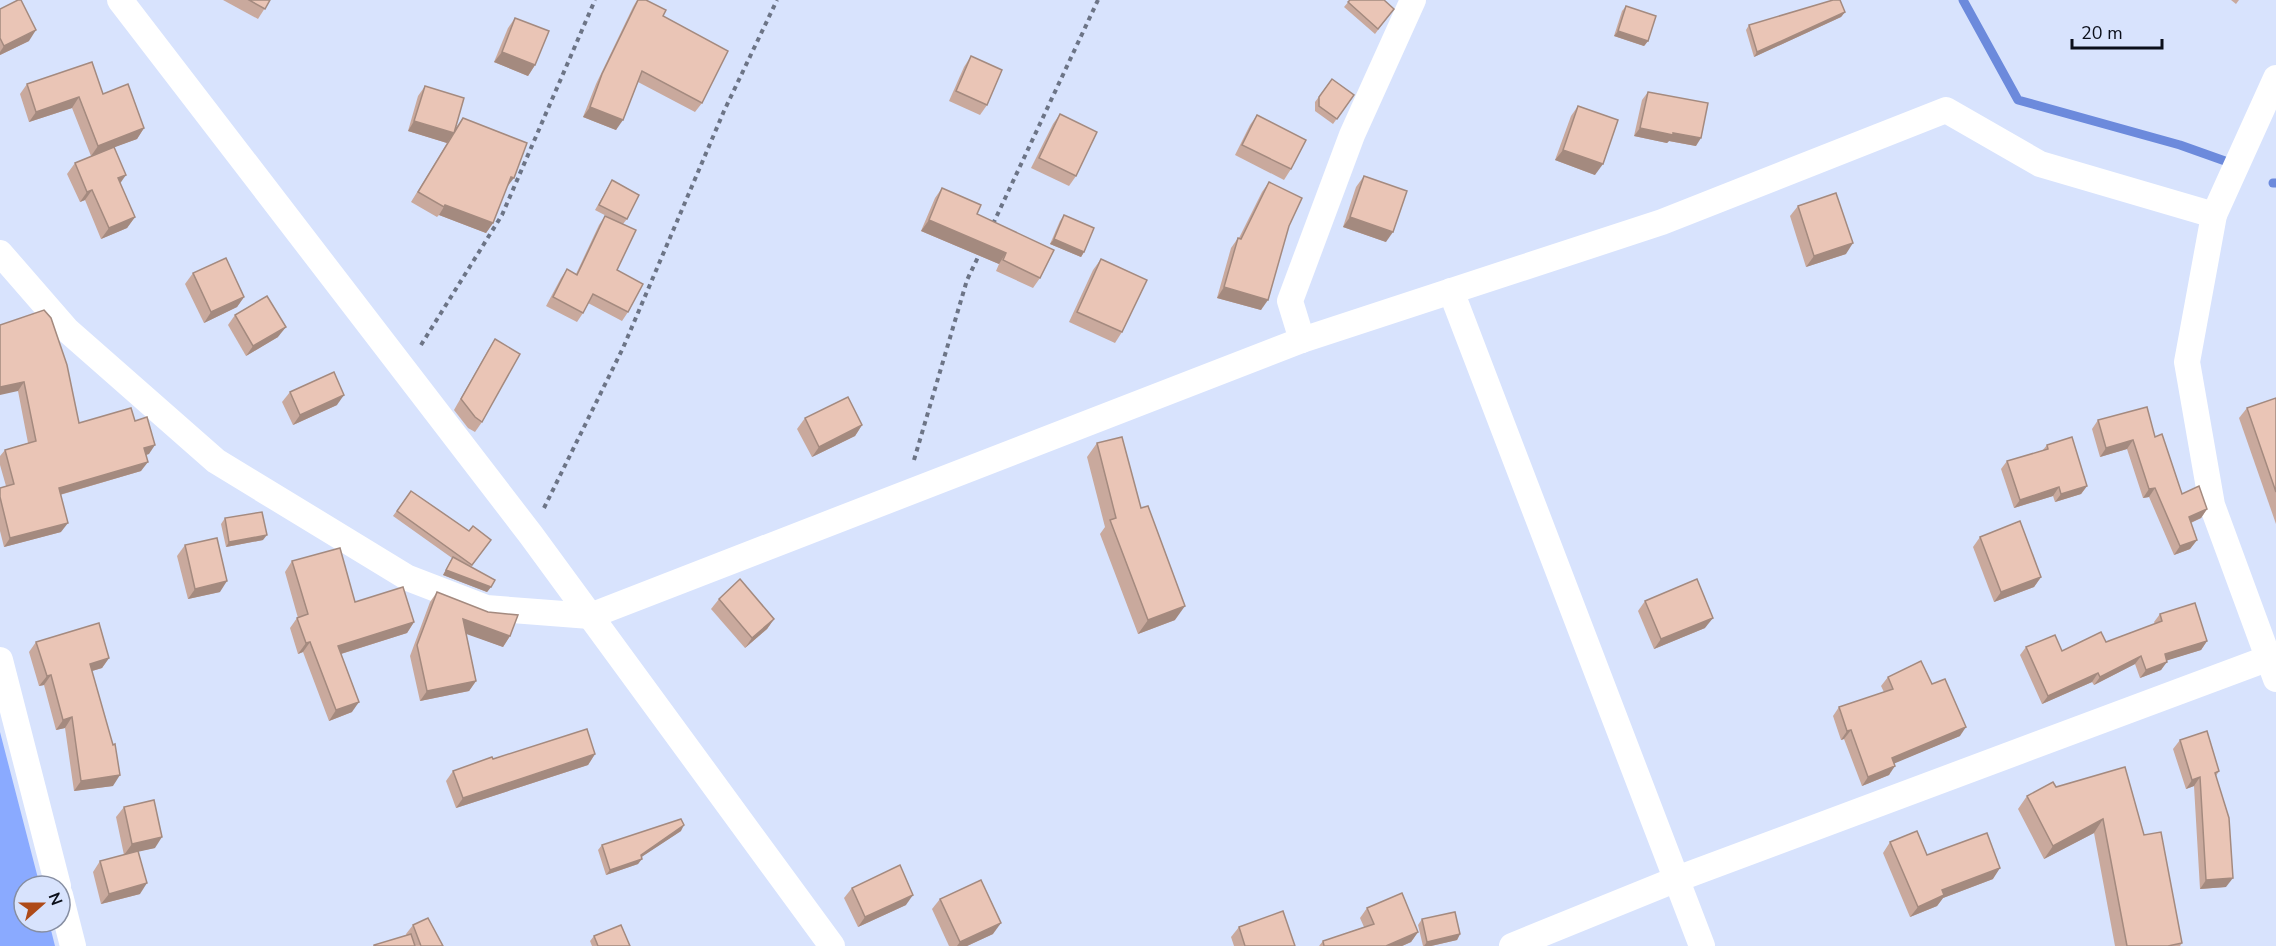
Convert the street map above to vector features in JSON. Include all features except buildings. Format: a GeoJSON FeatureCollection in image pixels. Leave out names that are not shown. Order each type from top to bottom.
{"type":"FeatureCollection","features":[{"type":"Feature","properties":{"kind":"street"},"geometry":{"type":"LineString","coordinates":[[120,0],[531,535],[832,946]]}},
{"type":"Feature","properties":{"kind":"street"},"geometry":{"type":"LineString","coordinates":[[1302,339],[1290,301],[1352,135],[1413,0]]}},
{"type":"Feature","properties":{"kind":"street"},"geometry":{"type":"LineString","coordinates":[[1512,946],[1677,879],[2272,668],[2212,505],[2187,362],[2214,215],[2276,78]]}},
{"type":"Feature","properties":{"kind":"street"},"geometry":{"type":"LineString","coordinates":[[0,253],[67,330],[216,461],[408,578],[486,608],[590,616],[1302,339],[1662,222],[1946,110],[2040,164],[2214,215]]}},
{"type":"Feature","properties":{"kind":"street"},"geometry":{"type":"LineString","coordinates":[[1451,291],[1702,946]]}},
{"type":"Feature","properties":{"kind":"street"},"geometry":{"type":"LineString","coordinates":[[0,660],[55,874]]}},
{"type":"Feature","properties":{"kind":"path"},"geometry":{"type":"LineString","coordinates":[[404,371],[502,215],[595,0]]}},
{"type":"Feature","properties":{"kind":"path"},"geometry":{"type":"LineString","coordinates":[[531,535],[623,348],[724,111],[777,0]]}},
{"type":"Feature","properties":{"kind":"path"},"geometry":{"type":"LineString","coordinates":[[993,225],[1098,0]]}},
{"type":"Feature","properties":{"kind":"path"},"geometry":{"type":"LineString","coordinates":[[904,495],[967,280],[982,247]]}},
{"type":"Feature","properties":{"kind":"shaded area"},"geometry":{"type":"Polygon","coordinates":[[[0,732],[37,874],[12,874],[12,934],[52,934],[55,946],[0,946],[0,732]]]}},
{"type":"Feature","properties":{"kind":"waterway"},"geometry":{"type":"LineString","coordinates":[[1963,0],[2018,100],[2180,145],[2225,161]]}}]}
